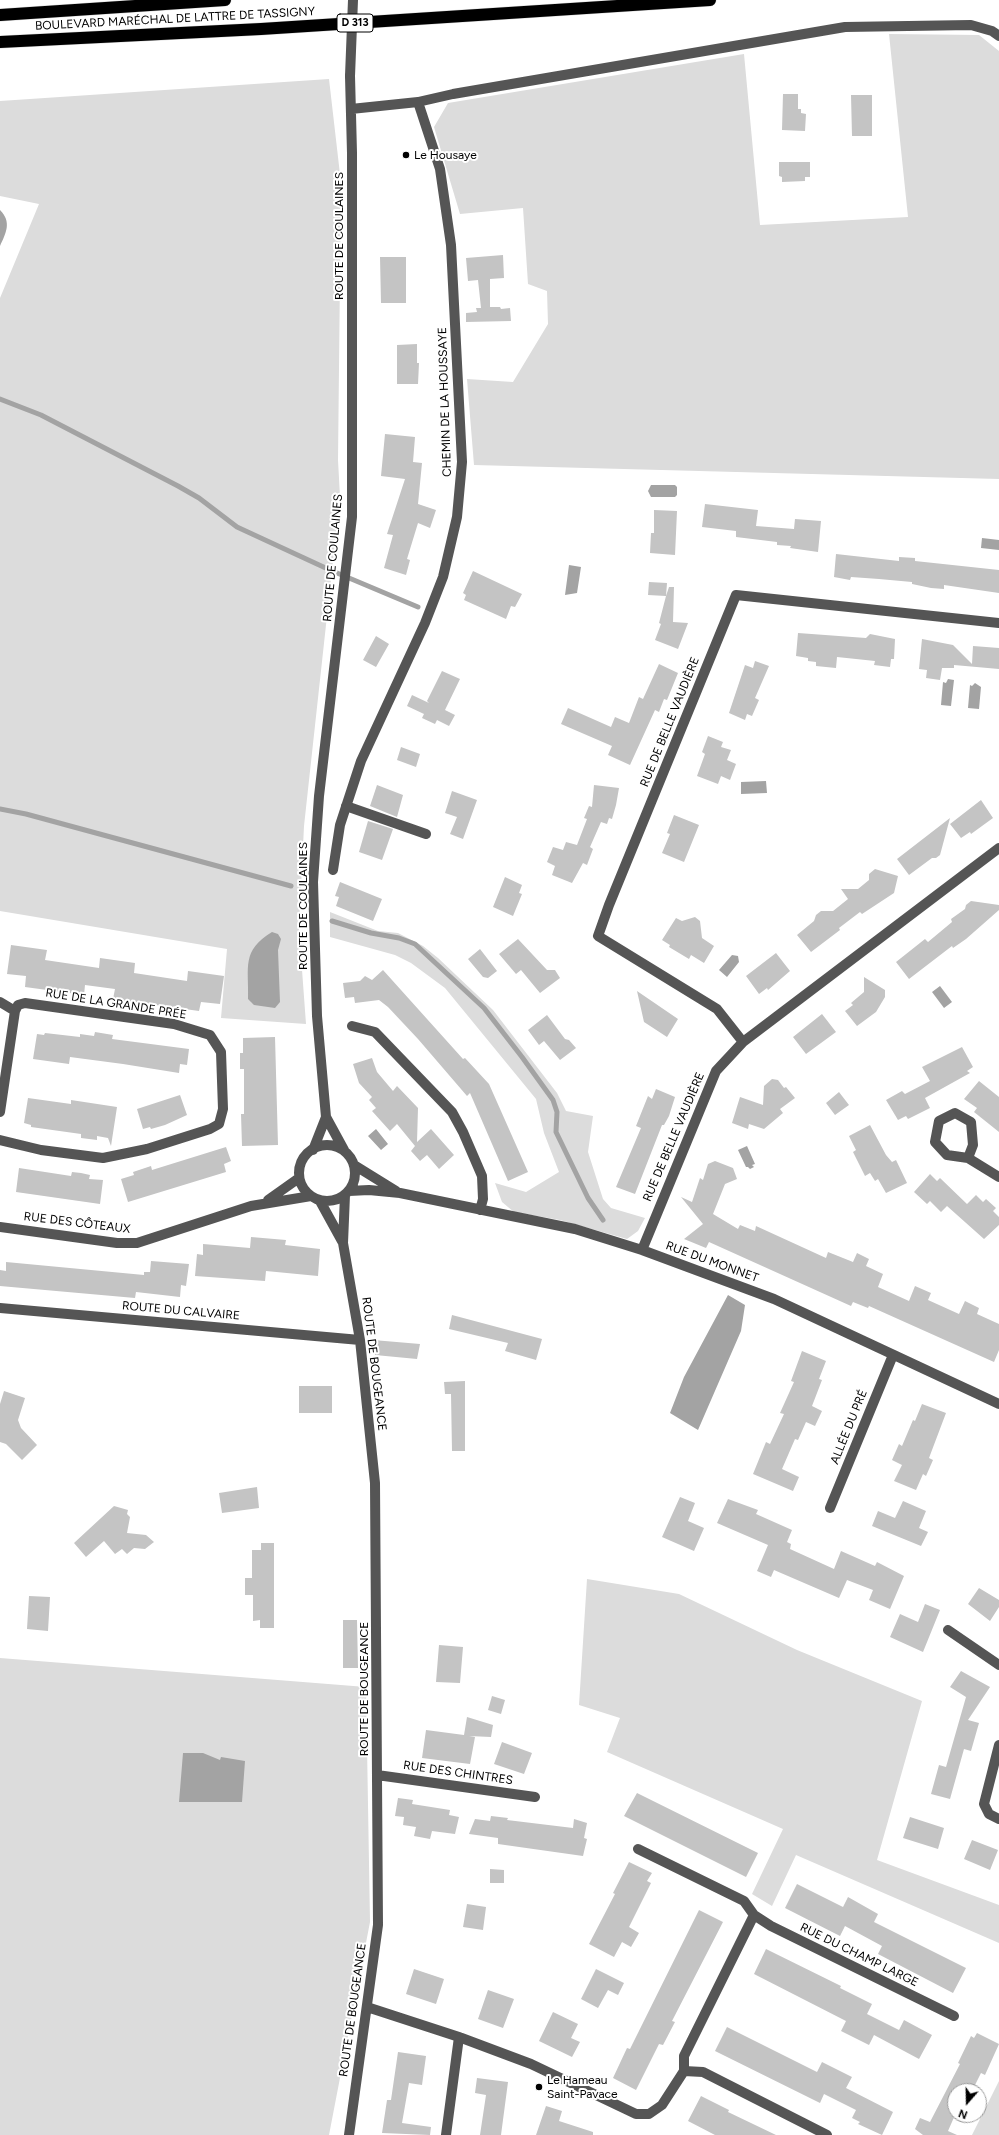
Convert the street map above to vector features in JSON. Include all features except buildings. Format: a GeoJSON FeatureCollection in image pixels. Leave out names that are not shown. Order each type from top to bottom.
{"type":"FeatureCollection","features":[{"type":"Feature","properties":{"kind":"highway","name":"BOULEVARD MARÉCHAL DE LATTRE DE TASSIGNY"},"geometry":{"type":"LineString","coordinates":[[0,15],[225,0]]}},
{"type":"Feature","properties":{"kind":"highway","name":"BOULEVARD MARÉCHAL DE LATTRE DE TASSIGNY"},"geometry":{"type":"LineString","coordinates":[[0,42],[260,29],[710,0]]}},
{"type":"Feature","properties":{"kind":"street","name":"ROUTE DE COULAINES"},"geometry":{"type":"LineString","coordinates":[[344,1150],[326,1117],[317,1016],[314,882],[319,796],[352,517],[350,76],[353,0]]}},
{"type":"Feature","properties":{"kind":"street"},"geometry":{"type":"LineString","coordinates":[[351,109],[418,102],[461,93],[845,27],[971,25],[992,31],[999,36]]}},
{"type":"Feature","properties":{"kind":"street","name":"CHEMIN DE LA HOUSSAYE"},"geometry":{"type":"LineString","coordinates":[[333,870],[340,825],[361,761],[425,623],[444,576],[457,517],[462,462],[451,245],[440,169],[418,102]]}},
{"type":"Feature","properties":{"kind":"street","name":"RUE DE BELLE VAUDIÈRE"},"geometry":{"type":"LineString","coordinates":[[743,1042],[717,1010],[598,936],[608,905],[736,595],[999,623]]}},
{"type":"Feature","properties":{"kind":"street"},"geometry":{"type":"LineString","coordinates":[[346,806],[426,834]]}},
{"type":"Feature","properties":{"kind":"street","name":"RUE DE BELLE VAUDIÈRE"},"geometry":{"type":"LineString","coordinates":[[642,1250],[716,1071],[743,1042],[999,848]]}},
{"type":"Feature","properties":{"kind":"street"},"geometry":{"type":"LineString","coordinates":[[0,1002],[15,1011],[0,1112]]}},
{"type":"Feature","properties":{"kind":"street","name":"RUE DE LA GRANDE PRÉE"},"geometry":{"type":"LineString","coordinates":[[0,1140],[41,1150],[103,1158],[147,1149],[210,1129],[219,1124],[223,1109],[221,1052],[210,1035],[174,1024],[25,1003],[18,1005],[15,1011]]}},
{"type":"Feature","properties":{"kind":"street"},"geometry":{"type":"LineString","coordinates":[[352,1026],[375,1032],[452,1112],[463,1132],[482,1176],[483,1199],[480,1210]]}},
{"type":"Feature","properties":{"kind":"street"},"geometry":{"type":"LineString","coordinates":[[968,1158],[973,1145],[971,1122],[955,1113],[939,1121],[935,1142],[947,1155],[968,1158],[999,1177]]}},
{"type":"Feature","properties":{"kind":"street","name":"ROUTE DE COULAINES"},"geometry":{"type":"LineString","coordinates":[[313,1150],[326,1117]]}},
{"type":"Feature","properties":{"kind":"street"},"geometry":{"type":"LineString","coordinates":[[326,1145],[344,1150],[354,1165],[356,1174],[354,1183],[347,1193],[334,1201],[316,1198],[302,1186],[299,1178],[303,1160],[313,1150],[326,1145]]}},
{"type":"Feature","properties":{"kind":"street","name":"RUE DU MONNET"},"geometry":{"type":"LineString","coordinates":[[354,1165],[400,1193]]}},
{"type":"Feature","properties":{"kind":"street","name":"RUE DES CÔTEAUX"},"geometry":{"type":"LineString","coordinates":[[264,1203],[299,1178]]}},
{"type":"Feature","properties":{"kind":"street","name":"RUE DU MONNET"},"geometry":{"type":"LineString","coordinates":[[347,1193],[369,1190],[400,1193],[575,1229],[642,1250],[774,1299],[999,1404]]}},
{"type":"Feature","properties":{"kind":"street","name":"ROUTE DE BOUGEANCE"},"geometry":{"type":"LineString","coordinates":[[347,1193],[343,1243],[360,1340],[376,1483],[378,1925],[348,2135]]}},
{"type":"Feature","properties":{"kind":"street","name":"RUE DES CÔTEAUX"},"geometry":{"type":"LineString","coordinates":[[0,1227],[117,1243],[137,1243],[264,1203],[316,1198]]}},
{"type":"Feature","properties":{"kind":"street","name":"ROUTE DE BOUGEANCE"},"geometry":{"type":"LineString","coordinates":[[316,1198],[328,1212],[343,1243]]}},
{"type":"Feature","properties":{"kind":"street","name":"ROUTE DU CALVAIRE"},"geometry":{"type":"LineString","coordinates":[[0,1308],[360,1340]]}},
{"type":"Feature","properties":{"kind":"street","name":"ALLÉE DU PRÉ"},"geometry":{"type":"LineString","coordinates":[[830,1508],[893,1355]]}},
{"type":"Feature","properties":{"kind":"street"},"geometry":{"type":"LineString","coordinates":[[948,1630],[999,1665]]}},
{"type":"Feature","properties":{"kind":"street"},"geometry":{"type":"LineString","coordinates":[[999,1745],[984,1804],[988,1814],[999,1819]]}},
{"type":"Feature","properties":{"kind":"street","name":"RUE DES CHINTRES"},"geometry":{"type":"LineString","coordinates":[[377,1775],[535,1797]]}},
{"type":"Feature","properties":{"kind":"street","name":"RUE DU CHAMP LARGE"},"geometry":{"type":"LineString","coordinates":[[638,1849],[744,1902],[754,1915],[771,1926],[954,2016]]}},
{"type":"Feature","properties":{"kind":"street"},"geometry":{"type":"LineString","coordinates":[[367,2007],[459,2037],[531,2064],[636,2114],[650,2114],[662,2105],[684,2071],[684,2056],[754,1915]]}},
{"type":"Feature","properties":{"kind":"street"},"geometry":{"type":"LineString","coordinates":[[446,2135],[459,2037]]}},
{"type":"Feature","properties":{"kind":"street"},"geometry":{"type":"LineString","coordinates":[[684,2071],[703,2072],[827,2135]]}},
{"type":"Feature","properties":{"kind":"shaded area"},"geometry":{"type":"Polygon","coordinates":[[[889,34],[979,35],[999,51],[999,479],[474,465],[467,379],[513,382],[548,324],[547,291],[528,284],[523,208],[460,214],[434,127],[448,103],[744,54],[760,225],[908,217],[889,34]]]}},
{"type":"Feature","properties":{"kind":"shaded area"},"geometry":{"type":"Polygon","coordinates":[[[329,79],[341,183],[338,460],[340,497],[304,826],[299,929],[306,1024],[221,1018],[227,949],[0,911],[0,298],[39,204],[0,196],[0,101],[329,79]]]}},
{"type":"Feature","properties":{"kind":"shaded area"},"geometry":{"type":"Polygon","coordinates":[[[0,210],[6,219],[7,228],[0,246],[0,210]]]}},
{"type":"Feature","properties":{"kind":"shaded area"},"geometry":{"type":"Polygon","coordinates":[[[651,485],[675,485],[677,487],[677,495],[675,497],[651,497],[648,491],[651,485]]]}},
{"type":"Feature","properties":{"kind":"shaded area"},"geometry":{"type":"Polygon","coordinates":[[[982,538],[999,540],[999,550],[981,548],[982,538]]]}},
{"type":"Feature","properties":{"kind":"shaded area"},"geometry":{"type":"Polygon","coordinates":[[[569,565],[581,567],[577,593],[565,595],[569,565]]]}},
{"type":"Feature","properties":{"kind":"shaded area"},"geometry":{"type":"Polygon","coordinates":[[[948,679],[954,680],[951,706],[941,705],[943,682],[946,683],[948,679]]]}},
{"type":"Feature","properties":{"kind":"shaded area"},"geometry":{"type":"Polygon","coordinates":[[[975,683],[981,687],[979,709],[968,708],[970,685],[972,686],[975,683]]]}},
{"type":"Feature","properties":{"kind":"shaded area"},"geometry":{"type":"Polygon","coordinates":[[[766,781],[767,793],[741,794],[741,782],[766,781]]]}},
{"type":"Feature","properties":{"kind":"shaded area"},"geometry":{"type":"Polygon","coordinates":[[[330,912],[378,931],[398,933],[423,946],[438,958],[493,1010],[557,1093],[566,1111],[593,1116],[588,1152],[603,1199],[611,1208],[645,1218],[638,1231],[627,1239],[560,1220],[514,1212],[502,1202],[495,1183],[526,1192],[559,1172],[544,1133],[536,1099],[445,988],[411,963],[395,955],[330,937],[330,912]]]}},
{"type":"Feature","properties":{"kind":"shaded area"},"geometry":{"type":"Polygon","coordinates":[[[272,932],[278,934],[281,939],[278,950],[280,1002],[275,1008],[254,1005],[248,999],[248,969],[251,953],[262,939],[272,932]]]}},
{"type":"Feature","properties":{"kind":"shaded area"},"geometry":{"type":"Polygon","coordinates":[[[732,955],[738,956],[739,962],[727,977],[719,970],[732,955]]]}},
{"type":"Feature","properties":{"kind":"shaded area"},"geometry":{"type":"Polygon","coordinates":[[[940,986],[952,1002],[944,1008],[932,992],[940,986]]]}},
{"type":"Feature","properties":{"kind":"shaded area"},"geometry":{"type":"Polygon","coordinates":[[[376,1129],[388,1144],[381,1150],[368,1136],[376,1129]]]}},
{"type":"Feature","properties":{"kind":"shaded area"},"geometry":{"type":"Polygon","coordinates":[[[747,1146],[755,1164],[752,1165],[754,1167],[750,1169],[746,1167],[738,1150],[747,1146]]]}},
{"type":"Feature","properties":{"kind":"shaded area"},"geometry":{"type":"Polygon","coordinates":[[[728,1295],[745,1305],[741,1331],[698,1430],[670,1413],[684,1377],[728,1295]]]}},
{"type":"Feature","properties":{"kind":"shaded area"},"geometry":{"type":"Polygon","coordinates":[[[587,1579],[679,1594],[797,1650],[922,1701],[877,1860],[999,1905],[999,1943],[796,1855],[772,1906],[752,1894],[783,1829],[607,1752],[620,1718],[579,1705],[587,1579]]]}},
{"type":"Feature","properties":{"kind":"shaded area"},"geometry":{"type":"Polygon","coordinates":[[[0,1658],[366,1687],[370,1922],[329,2135],[0,2135],[0,1658]]]}},
{"type":"Feature","properties":{"kind":"shaded area"},"geometry":{"type":"Polygon","coordinates":[[[183,1753],[203,1753],[220,1760],[221,1757],[245,1761],[242,1802],[179,1802],[183,1753]]]}},
{"type":"Feature","properties":{"kind":"shaded area"},"geometry":{"type":"Polygon","coordinates":[[[999,2081],[999,2135],[972,2135],[978,2123],[987,2123],[987,2105],[999,2081]]]}},
{"type":"Feature","properties":{"kind":"waterway"},"geometry":{"type":"LineString","coordinates":[[0,399],[41,415],[178,486],[199,498],[237,527],[330,570],[418,607]]}},
{"type":"Feature","properties":{"kind":"waterway"},"geometry":{"type":"LineString","coordinates":[[0,809],[26,814],[291,886]]}},
{"type":"Feature","properties":{"kind":"waterway"},"geometry":{"type":"LineString","coordinates":[[332,921],[371,933],[399,938],[415,944],[484,1008],[553,1100],[557,1112],[556,1132],[588,1198],[603,1220]]}},
{"type":"Feature","properties":{"kind":"place","name":"Le Housaye"},"geometry":{"type":"Point","coordinates":[406,155]}},
{"type":"Feature","properties":{"kind":"place","name":"Le Hameau Saint-Pavace"},"geometry":{"type":"Point","coordinates":[539,2087]}}]}
